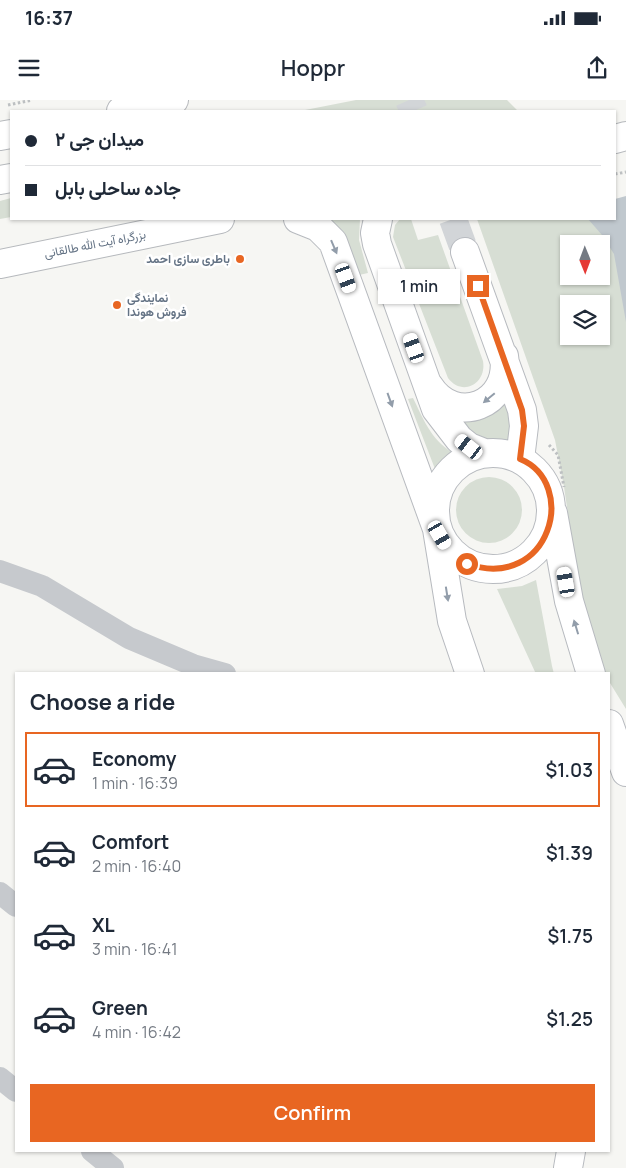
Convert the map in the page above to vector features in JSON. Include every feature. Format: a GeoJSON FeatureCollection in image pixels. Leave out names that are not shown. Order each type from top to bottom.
{"type":"FeatureCollection","features":[{"type":"Feature","properties":{"kind":"main road"},"geometry":{"type":"LineString","coordinates":[[126,110],[169,101]]}},
{"type":"Feature","properties":{"kind":"main road"},"geometry":{"type":"LineString","coordinates":[[138,236],[163,220]]}},
{"type":"Feature","properties":{"kind":"main road","name":"بزرگراه آیت الله طالقانی"},"geometry":{"type":"LineString","coordinates":[[0,264],[215,220]]}},
{"type":"Feature","properties":{"kind":"main road"},"geometry":{"type":"LineString","coordinates":[[300,220],[318,227],[333,242],[437,529],[446,546],[467,564],[487,569],[508,567],[521,562],[541,544],[558,496]]}},
{"type":"Feature","properties":{"kind":"main road"},"geometry":{"type":"LineString","coordinates":[[378,220],[377,244],[436,409],[451,430],[469,447],[484,453]]}},
{"type":"Feature","properties":{"kind":"main road"},"geometry":{"type":"LineString","coordinates":[[466,252],[522,410],[522,449],[542,479],[558,496],[569,601],[590,672]]}},
{"type":"Feature","properties":{"kind":"main road"},"geometry":{"type":"LineString","coordinates":[[427,383],[434,395],[455,407],[467,408],[479,405],[490,399],[501,384],[505,367],[503,355]]}},
{"type":"Feature","properties":{"kind":"main road"},"geometry":{"type":"LineString","coordinates":[[469,672],[452,621],[434,508],[441,483],[459,462],[484,453],[522,449]]}},
{"type":"Feature","properties":{"kind":"main road"},"geometry":{"type":"LineString","coordinates":[[610,727],[626,772]]}},
{"type":"Feature","properties":{"kind":"main road"},"geometry":{"type":"LineString","coordinates":[[568,1168],[571,1152]]}},
{"type":"Feature","properties":{"kind":"street"},"geometry":{"type":"LineString","coordinates":[[0,571],[42,586],[129,638],[193,665],[217,672]]}},
{"type":"Feature","properties":{"kind":"street"},"geometry":{"type":"LineString","coordinates":[[0,893],[15,905]]}},
{"type":"Feature","properties":{"kind":"street"},"geometry":{"type":"LineString","coordinates":[[0,1078],[15,1090]]}},
{"type":"Feature","properties":{"kind":"street"},"geometry":{"type":"LineString","coordinates":[[93,1152],[113,1168]]}},
{"type":"Feature","properties":{"kind":"path"},"geometry":{"type":"LineString","coordinates":[[0,107],[32,100]]}},
{"type":"Feature","properties":{"kind":"path"},"geometry":{"type":"LineString","coordinates":[[522,449],[551,446],[558,455],[558,496]]}},
{"type":"Feature","properties":{"kind":"shaded area"},"geometry":{"type":"Polygon","coordinates":[[[356,100],[626,100],[626,709],[610,683],[610,672],[605,672],[581,601],[555,440],[477,220],[616,220],[616,110],[305,110],[356,100]]]}},
{"type":"Feature","properties":{"kind":"shaded area"},"geometry":{"type":"Polygon","coordinates":[[[626,100],[626,322],[614,254],[610,248],[610,235],[602,235],[589,220],[616,220],[616,110],[626,100]]]}},
{"type":"Feature","properties":{"kind":"shaded area"},"geometry":{"type":"Polygon","coordinates":[[[10,198],[10,217],[0,219],[0,201],[10,198]]]}},
{"type":"Feature","properties":{"kind":"shaded area"},"geometry":{"type":"Polygon","coordinates":[[[325,220],[360,220],[359,240],[368,273],[359,275],[325,220]]]}},
{"type":"Feature","properties":{"kind":"shaded area"},"geometry":{"type":"Polygon","coordinates":[[[399,220],[411,220],[418,240],[438,235],[483,361],[481,376],[472,385],[460,387],[448,378],[393,237],[395,225],[399,220]]]}},
{"type":"Feature","properties":{"kind":"shaded area"},"geometry":{"type":"Polygon","coordinates":[[[507,390],[511,418],[509,445],[478,441],[455,416],[507,390]]]}},
{"type":"Feature","properties":{"kind":"shaded area"},"geometry":{"type":"Polygon","coordinates":[[[413,398],[433,435],[452,452],[435,469],[408,399],[413,398]]]}},
{"type":"Feature","properties":{"kind":"shaded area"},"geometry":{"type":"Polygon","coordinates":[[[489,477],[501,480],[512,487],[519,498],[522,510],[519,522],[512,533],[501,540],[489,543],[477,540],[466,533],[459,522],[456,510],[459,498],[466,487],[477,480],[489,477]]]}},
{"type":"Feature","properties":{"kind":"shaded area"},"geometry":{"type":"Polygon","coordinates":[[[536,580],[554,672],[535,672],[497,589],[522,586],[536,580]]]}},
{"type":"Feature","properties":{"kind":"pier"},"geometry":{"type":"Polygon","coordinates":[[[507,100],[626,100],[626,196],[616,199],[616,110],[517,110],[507,100]]]}},
{"type":"Feature","properties":{"kind":"tunnel"},"geometry":{"type":"LineString","coordinates":[[409,100],[414,110]]}},
{"type":"Feature","properties":{"kind":"tunnel"},"geometry":{"type":"LineString","coordinates":[[453,220],[465,252]]}},
{"type":"Feature","properties":{"kind":"place","name":"باطری سازی احمد"},"geometry":{"type":"Point","coordinates":[240,259]}},
{"type":"Feature","properties":{"kind":"place","name":"نمایندگی فروش هوندا"},"geometry":{"type":"Point","coordinates":[117,305]}},
{"type":"Feature","properties":{"kind":"route"},"geometry":{"type":"LineString","coordinates":[[467,564],[480,568],[494,569],[508,567],[521,562],[541,544],[548,531],[551,518],[548,491],[542,479],[534,468],[520,459],[524,426],[522,410],[517,390],[478,286]]}}]}
